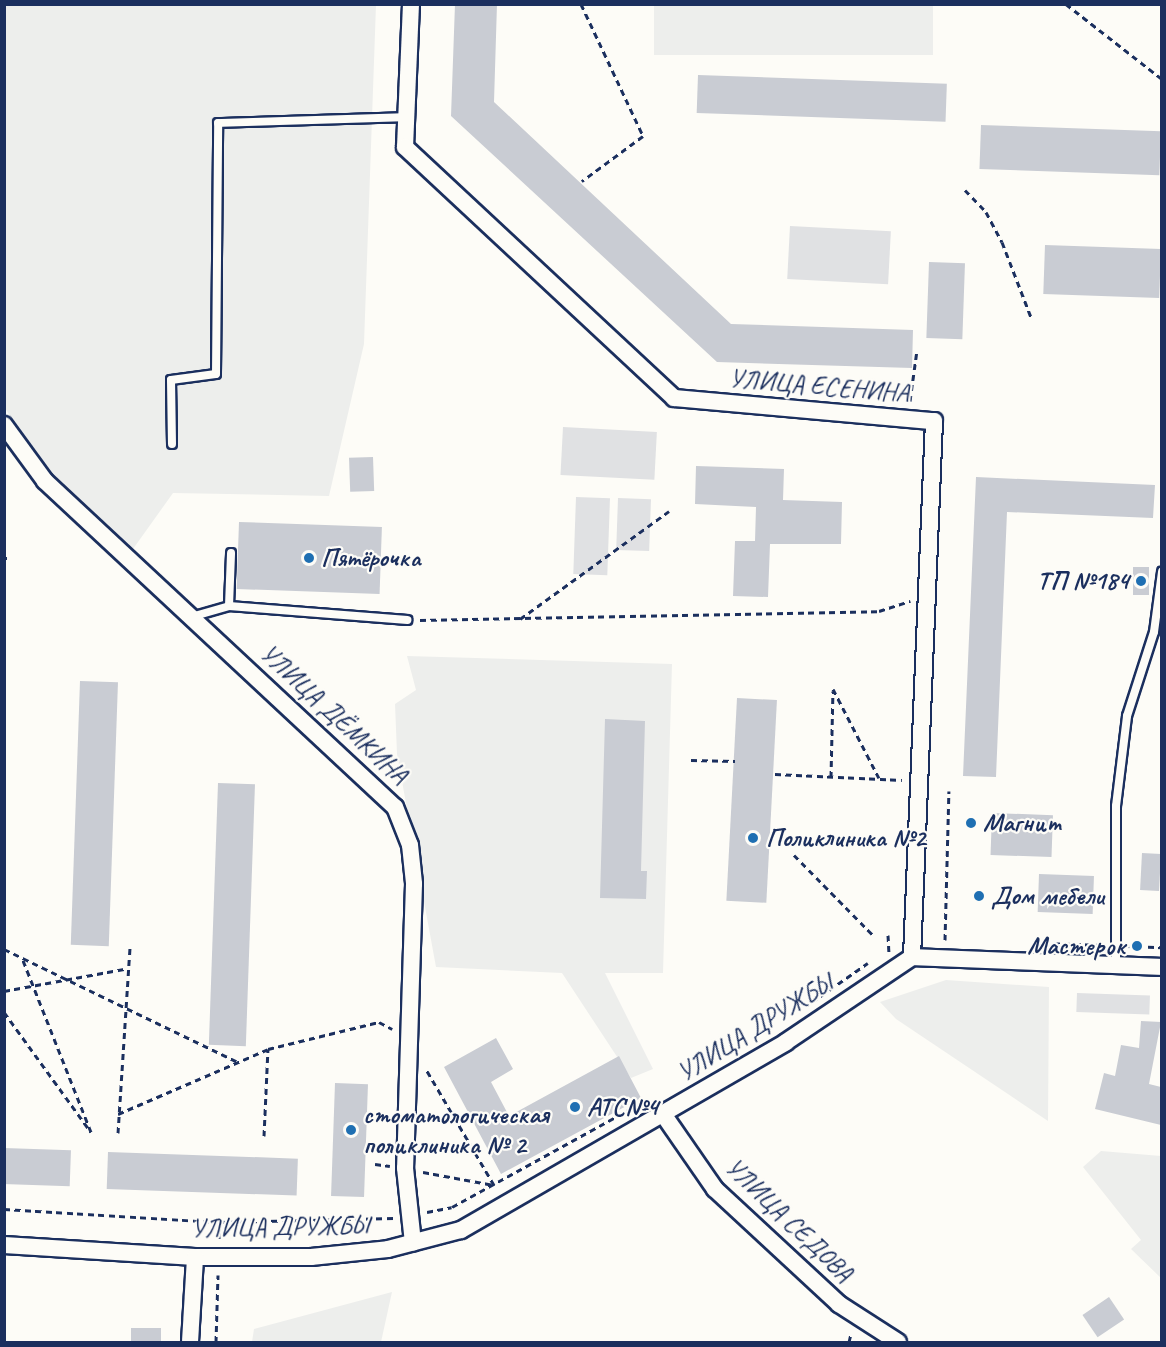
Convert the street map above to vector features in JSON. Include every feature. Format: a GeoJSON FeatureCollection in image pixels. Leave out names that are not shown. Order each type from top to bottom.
{"type":"FeatureCollection","features":[{"type":"Feature","properties":{"kind":"street","name":"УЛИЦА ЕСЕНИНА"},"geometry":{"type":"LineString","coordinates":[[411,4],[405,147],[674,398],[934,421],[912,954]]}},
{"type":"Feature","properties":{"kind":"street","name":"УЛИЦА ДЁМКИНА"},"geometry":{"type":"LineString","coordinates":[[4,425],[45,481],[395,807],[410,844],[414,884],[405,1168],[413,1243]]}},
{"type":"Feature","properties":{"kind":"street"},"geometry":{"type":"LineString","coordinates":[[912,954],[1161,968]]}},
{"type":"Feature","properties":{"kind":"street","name":"УЛИЦА ДРУЖБЫ"},"geometry":{"type":"LineString","coordinates":[[4,1245],[195,1257],[355,1255],[461,1230],[786,1042],[912,954]]}},
{"type":"Feature","properties":{"kind":"street","name":"УЛИЦА СЕДОВА"},"geometry":{"type":"LineString","coordinates":[[663,1114],[715,1189],[839,1304],[898,1342]]}},
{"type":"Feature","properties":{"kind":"street"},"geometry":{"type":"LineString","coordinates":[[190,1342],[195,1257]]}},
{"type":"Feature","properties":{"kind":"lane"},"geometry":{"type":"LineString","coordinates":[[172,444],[171,380],[216,374],[218,123],[406,117]]}},
{"type":"Feature","properties":{"kind":"lane"},"geometry":{"type":"LineString","coordinates":[[229,606],[231,553]]}},
{"type":"Feature","properties":{"kind":"lane"},"geometry":{"type":"LineString","coordinates":[[1116,965],[1116,806],[1127,716],[1154,632],[1161,572]]}},
{"type":"Feature","properties":{"kind":"lane"},"geometry":{"type":"LineString","coordinates":[[190,617],[229,606],[407,620]]}},
{"type":"Feature","properties":{"kind":"path"},"geometry":{"type":"LineString","coordinates":[[581,4],[643,136],[582,181]]}},
{"type":"Feature","properties":{"kind":"path"},"geometry":{"type":"LineString","coordinates":[[1066,4],[1161,79]]}},
{"type":"Feature","properties":{"kind":"path"},"geometry":{"type":"LineString","coordinates":[[965,190],[986,212],[1002,242],[1031,316]]}},
{"type":"Feature","properties":{"kind":"path"},"geometry":{"type":"LineString","coordinates":[[908,419],[917,350]]}},
{"type":"Feature","properties":{"kind":"path"},"geometry":{"type":"LineString","coordinates":[[518,620],[669,511]]}},
{"type":"Feature","properties":{"kind":"path"},"geometry":{"type":"LineString","coordinates":[[407,620],[518,620],[879,611],[926,596]]}},
{"type":"Feature","properties":{"kind":"path"},"geometry":{"type":"LineString","coordinates":[[831,777],[833,689],[880,779]]}},
{"type":"Feature","properties":{"kind":"path"},"geometry":{"type":"LineString","coordinates":[[691,760],[735,761]]}},
{"type":"Feature","properties":{"kind":"path"},"geometry":{"type":"LineString","coordinates":[[775,774],[918,780]]}},
{"type":"Feature","properties":{"kind":"path"},"geometry":{"type":"LineString","coordinates":[[945,940],[949,791]]}},
{"type":"Feature","properties":{"kind":"path"},"geometry":{"type":"LineString","coordinates":[[794,855],[873,935]]}},
{"type":"Feature","properties":{"kind":"path"},"geometry":{"type":"LineString","coordinates":[[888,936],[889,953]]}},
{"type":"Feature","properties":{"kind":"path"},"geometry":{"type":"LineString","coordinates":[[938,940],[956,940]]}},
{"type":"Feature","properties":{"kind":"path"},"geometry":{"type":"LineString","coordinates":[[1036,943],[1161,947]]}},
{"type":"Feature","properties":{"kind":"path"},"geometry":{"type":"LineString","coordinates":[[118,1133],[124,969],[130,946]]}},
{"type":"Feature","properties":{"kind":"path"},"geometry":{"type":"LineString","coordinates":[[4,950],[123,1009],[238,1062]]}},
{"type":"Feature","properties":{"kind":"path"},"geometry":{"type":"LineString","coordinates":[[804,1008],[841,978],[889,953],[912,954]]}},
{"type":"Feature","properties":{"kind":"path"},"geometry":{"type":"LineString","coordinates":[[4,1012],[91,1132],[29,987],[22,958]]}},
{"type":"Feature","properties":{"kind":"path"},"geometry":{"type":"LineString","coordinates":[[4,991],[124,969]]}},
{"type":"Feature","properties":{"kind":"path"},"geometry":{"type":"LineString","coordinates":[[118,1114],[268,1049],[378,1022],[409,1038],[494,1185]]}},
{"type":"Feature","properties":{"kind":"path"},"geometry":{"type":"LineString","coordinates":[[264,1136],[268,1049]]}},
{"type":"Feature","properties":{"kind":"path"},"geometry":{"type":"LineString","coordinates":[[4,1209],[219,1222],[409,1215],[452,1208],[651,1098]]}},
{"type":"Feature","properties":{"kind":"path"},"geometry":{"type":"LineString","coordinates":[[375,1164],[494,1185]]}},
{"type":"Feature","properties":{"kind":"path"},"geometry":{"type":"LineString","coordinates":[[216,1342],[219,1222]]}},
{"type":"Feature","properties":{"kind":"shaded area"},"geometry":{"type":"Polygon","coordinates":[[[5,5],[376,5],[364,344],[329,496],[173,493],[133,549],[59,494],[5,408],[5,5]]]}},
{"type":"Feature","properties":{"kind":"shaded area"},"geometry":{"type":"Polygon","coordinates":[[[654,5],[933,5],[933,55],[654,55],[654,5]]]}},
{"type":"Feature","properties":{"kind":"shaded area"},"geometry":{"type":"Polygon","coordinates":[[[790,226],[891,231],[888,284],[787,279],[790,226]]]}},
{"type":"Feature","properties":{"kind":"shaded area"},"geometry":{"type":"Polygon","coordinates":[[[563,427],[657,432],[654,480],[560,475],[563,427]]]}},
{"type":"Feature","properties":{"kind":"shaded area"},"geometry":{"type":"Polygon","coordinates":[[[576,497],[610,498],[607,575],[573,574],[576,497]]]}},
{"type":"Feature","properties":{"kind":"shaded area"},"geometry":{"type":"Polygon","coordinates":[[[618,498],[651,499],[649,551],[616,550],[618,498]]]}},
{"type":"Feature","properties":{"kind":"shaded area"},"geometry":{"type":"Polygon","coordinates":[[[407,656],[672,664],[663,973],[605,973],[653,1069],[631,1078],[562,973],[436,967],[397,754],[395,704],[416,690],[407,656]]]}},
{"type":"Feature","properties":{"kind":"shaded area"},"geometry":{"type":"Polygon","coordinates":[[[946,980],[1049,987],[1048,1121],[896,1019],[880,1002],[946,980]]]}},
{"type":"Feature","properties":{"kind":"shaded area"},"geometry":{"type":"Polygon","coordinates":[[[1077,993],[1150,996],[1149,1015],[1076,1012],[1077,993]]]}},
{"type":"Feature","properties":{"kind":"shaded area"},"geometry":{"type":"Polygon","coordinates":[[[1101,1151],[1161,1156],[1161,1278],[1131,1249],[1141,1240],[1083,1167],[1101,1151]]]}},
{"type":"Feature","properties":{"kind":"shaded area"},"geometry":{"type":"Polygon","coordinates":[[[392,1292],[381,1342],[252,1342],[254,1329],[392,1292]]]}},
{"type":"Feature","properties":{"kind":"building"},"geometry":{"type":"Polygon","coordinates":[[[455,4],[497,4],[494,102],[731,324],[913,330],[912,368],[717,362],[451,116],[455,4]]]}},
{"type":"Feature","properties":{"kind":"building"},"geometry":{"type":"Polygon","coordinates":[[[698,75],[947,84],[946,122],[697,113],[698,75]]]}},
{"type":"Feature","properties":{"kind":"building"},"geometry":{"type":"Polygon","coordinates":[[[981,125],[1161,131],[1159,175],[979,169],[981,125]]]}},
{"type":"Feature","properties":{"kind":"building"},"geometry":{"type":"Polygon","coordinates":[[[1045,245],[1161,249],[1159,298],[1043,294],[1045,245]]]}},
{"type":"Feature","properties":{"kind":"building"},"geometry":{"type":"Polygon","coordinates":[[[929,262],[965,263],[962,339],[926,338],[929,262]]]}},
{"type":"Feature","properties":{"kind":"building"},"geometry":{"type":"Polygon","coordinates":[[[373,457],[374,491],[350,492],[349,458],[373,457]]]}},
{"type":"Feature","properties":{"kind":"building"},"geometry":{"type":"Polygon","coordinates":[[[696,466],[784,469],[783,500],[842,502],[841,544],[770,544],[768,597],[733,596],[735,541],[755,541],[756,507],[695,504],[696,466]]]}},
{"type":"Feature","properties":{"kind":"building"},"geometry":{"type":"Polygon","coordinates":[[[976,477],[1155,485],[1153,518],[1007,512],[996,777],[963,776],[976,477]]]}},
{"type":"Feature","properties":{"kind":"building","name":"Пятёрочка"},"geometry":{"type":"Polygon","coordinates":[[[239,522],[382,527],[380,594],[237,589],[239,522]]]}},
{"type":"Feature","properties":{"kind":"building","name":"ТП №184"},"geometry":{"type":"Polygon","coordinates":[[[1133,567],[1149,567],[1149,595],[1133,595],[1133,567]]]}},
{"type":"Feature","properties":{"kind":"building"},"geometry":{"type":"Polygon","coordinates":[[[80,681],[118,682],[109,946],[71,945],[80,681]]]}},
{"type":"Feature","properties":{"kind":"building","name":"Поликлиника №2"},"geometry":{"type":"Polygon","coordinates":[[[737,698],[777,700],[766,903],[726,901],[737,698]]]}},
{"type":"Feature","properties":{"kind":"building"},"geometry":{"type":"Polygon","coordinates":[[[605,719],[645,721],[641,871],[647,871],[646,899],[600,898],[605,719]]]}},
{"type":"Feature","properties":{"kind":"building"},"geometry":{"type":"Polygon","coordinates":[[[218,783],[255,784],[246,1046],[209,1045],[218,783]]]}},
{"type":"Feature","properties":{"kind":"building"},"geometry":{"type":"Polygon","coordinates":[[[992,813],[1053,815],[1051,857],[991,855],[992,813]]]}},
{"type":"Feature","properties":{"kind":"building"},"geometry":{"type":"Polygon","coordinates":[[[1142,853],[1161,854],[1159,891],[1140,890],[1142,853]]]}},
{"type":"Feature","properties":{"kind":"building"},"geometry":{"type":"Polygon","coordinates":[[[1039,874],[1094,876],[1093,914],[1038,912],[1039,874]]]}},
{"type":"Feature","properties":{"kind":"building"},"geometry":{"type":"Polygon","coordinates":[[[1141,1021],[1161,1022],[1149,1084],[1161,1087],[1161,1125],[1095,1109],[1104,1073],[1115,1076],[1121,1045],[1139,1048],[1141,1021]]]}},
{"type":"Feature","properties":{"kind":"building","name":"АТС№4"},"geometry":{"type":"Polygon","coordinates":[[[496,1038],[513,1069],[491,1082],[509,1116],[619,1056],[641,1098],[501,1174],[444,1067],[496,1038]]]}},
{"type":"Feature","properties":{"kind":"building","name":"стоматологическая поликлиника № 2"},"geometry":{"type":"Polygon","coordinates":[[[335,1083],[368,1084],[364,1197],[331,1196],[335,1083]]]}},
{"type":"Feature","properties":{"kind":"building"},"geometry":{"type":"Polygon","coordinates":[[[4,1148],[71,1150],[70,1186],[4,1184],[4,1148]]]}},
{"type":"Feature","properties":{"kind":"building"},"geometry":{"type":"Polygon","coordinates":[[[108,1152],[298,1159],[297,1196],[107,1189],[108,1152]]]}},
{"type":"Feature","properties":{"kind":"building"},"geometry":{"type":"Polygon","coordinates":[[[1109,1297],[1124,1319],[1098,1337],[1082,1315],[1109,1297]]]}},
{"type":"Feature","properties":{"kind":"building"},"geometry":{"type":"Polygon","coordinates":[[[131,1328],[161,1328],[161,1342],[131,1342],[131,1328]]]}},
{"type":"Feature","properties":{"kind":"place","name":"Пятёрочка"},"geometry":{"type":"Point","coordinates":[309,558]}},
{"type":"Feature","properties":{"kind":"place","name":"ТП №184"},"geometry":{"type":"Point","coordinates":[1141,581]}},
{"type":"Feature","properties":{"kind":"place","name":"Магнит"},"geometry":{"type":"Point","coordinates":[971,823]}},
{"type":"Feature","properties":{"kind":"place","name":"Поликлиника №2"},"geometry":{"type":"Point","coordinates":[753,838]}},
{"type":"Feature","properties":{"kind":"place","name":"Дом мебели"},"geometry":{"type":"Point","coordinates":[979,896]}},
{"type":"Feature","properties":{"kind":"place","name":"Мастерок"},"geometry":{"type":"Point","coordinates":[1137,946]}},
{"type":"Feature","properties":{"kind":"place","name":"АТС№4"},"geometry":{"type":"Point","coordinates":[575,1107]}},
{"type":"Feature","properties":{"kind":"place","name":"стоматологическая поликлиника № 2"},"geometry":{"type":"Point","coordinates":[351,1130]}}]}
